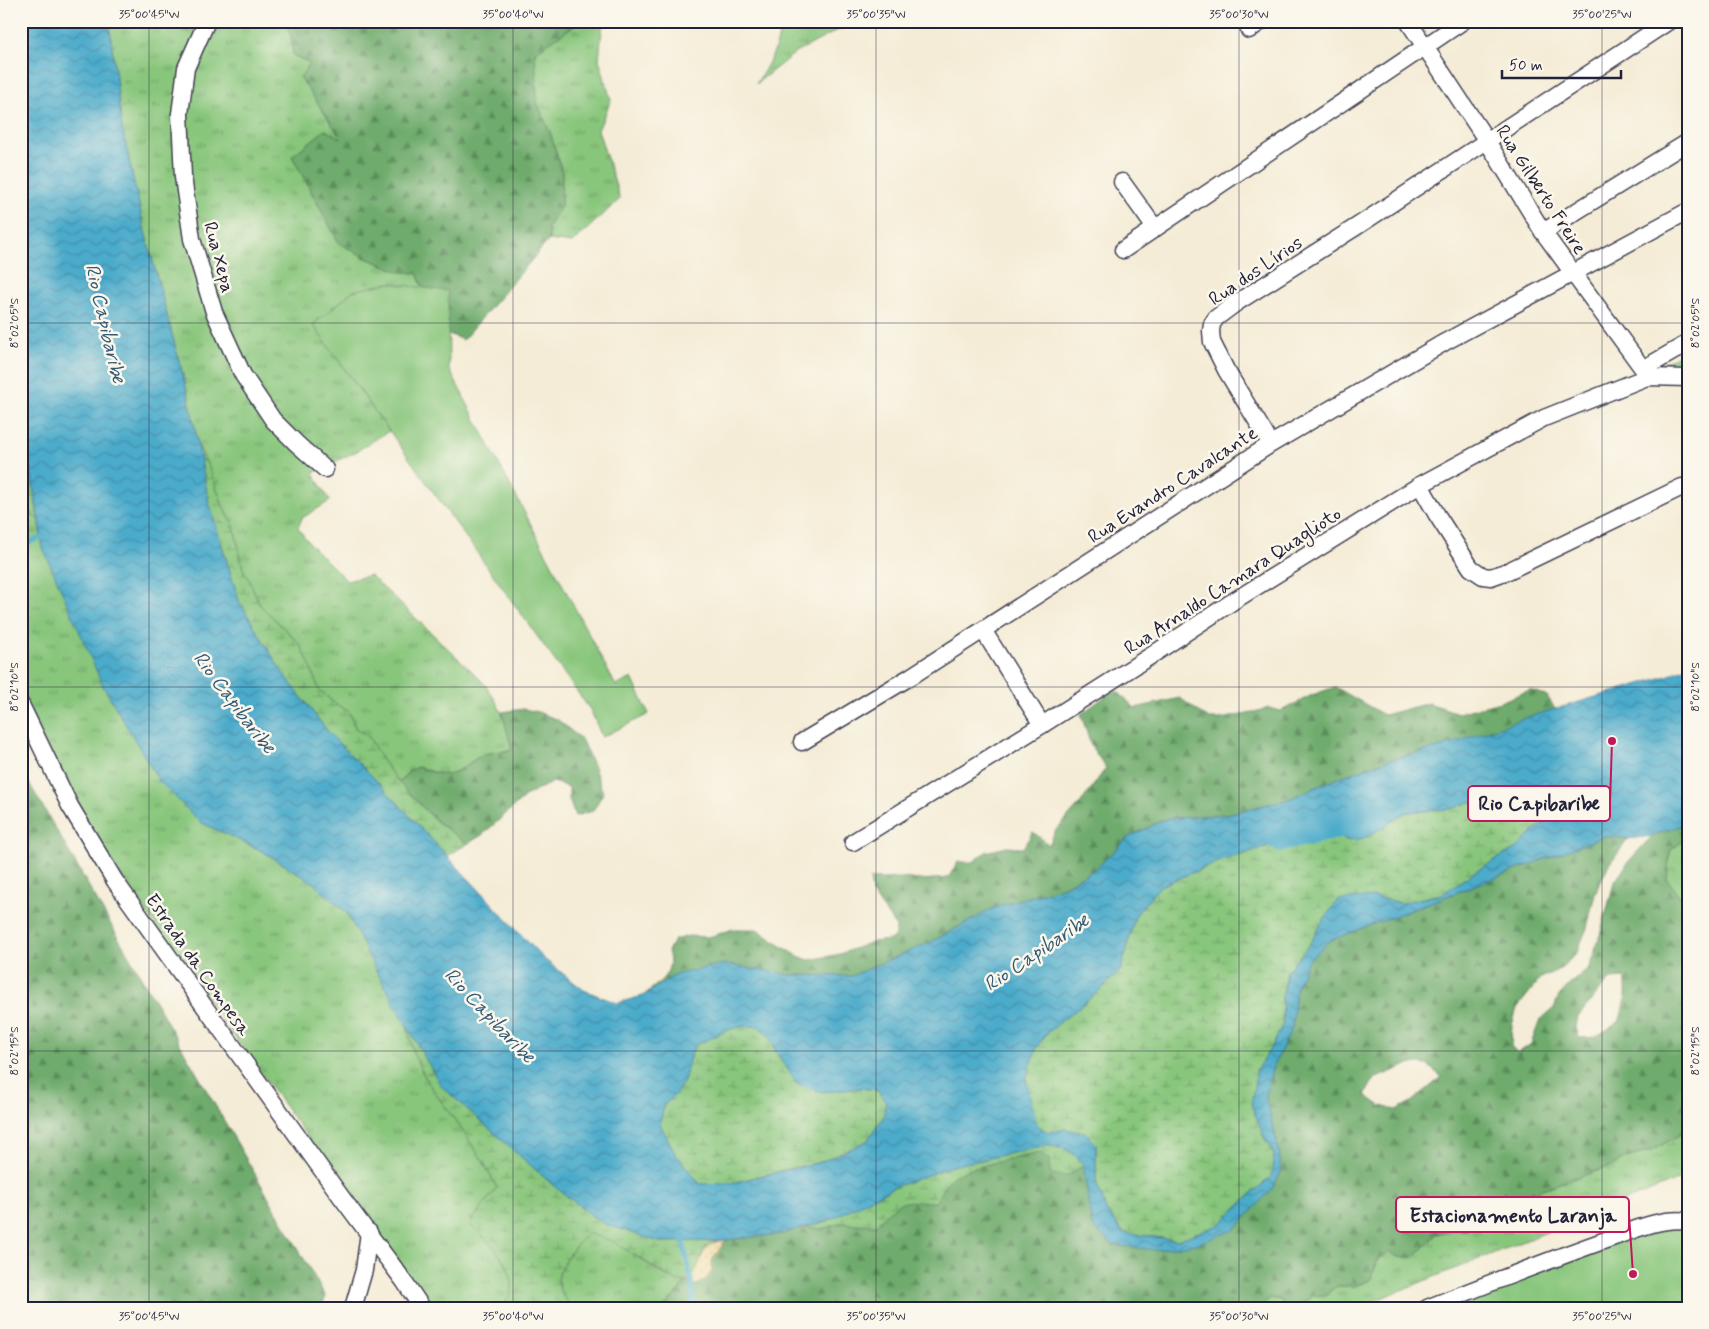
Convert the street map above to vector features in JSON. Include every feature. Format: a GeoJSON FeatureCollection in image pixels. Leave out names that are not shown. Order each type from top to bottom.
{"type":"FeatureCollection","features":[{"type":"Feature","properties":{"kind":"street","name":"Rua Xepa"},"geometry":{"type":"LineString","coordinates":[[207,21],[186,68],[180,114],[183,177],[192,239],[214,312],[243,375],[273,420],[296,444],[325,469]]}},
{"type":"Feature","properties":{"kind":"street","name":"Rua Gilberto Freire"},"geometry":{"type":"LineString","coordinates":[[1408,21],[1487,141],[1543,232],[1645,373]]}},
{"type":"Feature","properties":{"kind":"street"},"geometry":{"type":"LineString","coordinates":[[1123,250],[1463,21]]}},
{"type":"Feature","properties":{"kind":"street","name":"Rua dos Lírios"},"geometry":{"type":"LineString","coordinates":[[1271,444],[1226,370],[1212,342],[1212,324],[1216,318],[1236,303],[1359,225],[1669,21]]}},
{"type":"Feature","properties":{"kind":"street"},"geometry":{"type":"LineString","coordinates":[[1543,232],[1688,142]]}},
{"type":"Feature","properties":{"kind":"street"},"geometry":{"type":"LineString","coordinates":[[1122,182],[1155,228]]}},
{"type":"Feature","properties":{"kind":"street","name":"Rua Evandro Cavalcante"},"geometry":{"type":"LineString","coordinates":[[802,742],[910,677],[1271,444],[1445,342],[1688,211]]}},
{"type":"Feature","properties":{"kind":"street"},"geometry":{"type":"LineString","coordinates":[[1645,373],[1688,343]]}},
{"type":"Feature","properties":{"kind":"street"},"geometry":{"type":"LineString","coordinates":[[1645,373],[1688,378]]}},
{"type":"Feature","properties":{"kind":"street","name":"Rua Arnaldo Camara Quaglioto"},"geometry":{"type":"LineString","coordinates":[[853,842],[1042,725],[1232,602],[1420,485],[1544,418],[1645,373]]}},
{"type":"Feature","properties":{"kind":"street"},"geometry":{"type":"LineString","coordinates":[[1420,485],[1471,568],[1483,576],[1491,577],[1508,571],[1682,487]]}},
{"type":"Feature","properties":{"kind":"street"},"geometry":{"type":"LineString","coordinates":[[983,630],[1042,725]]}},
{"type":"Feature","properties":{"kind":"street","name":"Estrada da Compesa"},"geometry":{"type":"LineString","coordinates":[[21,704],[70,806],[116,881],[243,1061],[342,1198],[369,1232],[422,1308]]}},
{"type":"Feature","properties":{"kind":"street"},"geometry":{"type":"LineString","coordinates":[[1427,1308],[1641,1228],[1672,1220],[1688,1221]]}},
{"type":"Feature","properties":{"kind":"street"},"geometry":{"type":"LineString","coordinates":[[352,1308],[364,1270],[369,1232]]}},
{"type":"Feature","properties":{"kind":"green space"},"geometry":{"type":"Polygon","coordinates":[[[109,21],[120,21],[131,25],[136,21],[284,21],[291,36],[293,55],[310,63],[319,105],[342,139],[325,130],[292,156],[339,243],[366,258],[401,272],[417,273],[423,288],[388,283],[313,325],[389,431],[357,451],[313,473],[330,501],[302,518],[298,528],[310,544],[347,581],[370,575],[479,678],[497,702],[508,730],[513,750],[483,754],[461,769],[448,775],[418,767],[409,771],[399,783],[382,760],[368,736],[356,729],[349,712],[319,690],[300,644],[260,605],[243,569],[234,526],[223,506],[198,445],[189,398],[145,232],[122,128],[109,21]]]}},
{"type":"Feature","properties":{"kind":"green space"},"geometry":{"type":"Polygon","coordinates":[[[284,21],[574,21],[575,25],[535,52],[537,102],[551,135],[562,173],[561,207],[548,226],[549,240],[463,340],[439,330],[417,273],[401,272],[366,258],[339,243],[292,156],[325,130],[341,138],[300,77],[310,63],[293,55],[291,36],[284,21]]]}},
{"type":"Feature","properties":{"kind":"green space"},"geometry":{"type":"Polygon","coordinates":[[[574,21],[603,21],[599,59],[611,100],[598,130],[620,199],[572,243],[549,240],[548,226],[561,207],[562,173],[551,135],[537,102],[535,51],[574,25],[574,21]]]}},
{"type":"Feature","properties":{"kind":"green space"},"geometry":{"type":"Polygon","coordinates":[[[779,21],[855,21],[795,53],[756,84],[776,46],[779,21]]]}},
{"type":"Feature","properties":{"kind":"green space"},"geometry":{"type":"Polygon","coordinates":[[[388,283],[448,291],[449,369],[616,686],[632,678],[649,714],[602,737],[591,711],[313,325],[353,291],[388,283]]]}},
{"type":"Feature","properties":{"kind":"green space"},"geometry":{"type":"Polygon","coordinates":[[[1688,350],[1688,375],[1653,369],[1688,350]]]}},
{"type":"Feature","properties":{"kind":"green space"},"geometry":{"type":"Polygon","coordinates":[[[21,407],[38,519],[26,512],[22,503],[21,407]]]}},
{"type":"Feature","properties":{"kind":"green space"},"geometry":{"type":"Polygon","coordinates":[[[198,445],[223,506],[234,526],[243,569],[260,605],[300,644],[319,690],[349,712],[356,729],[368,736],[382,760],[399,783],[436,821],[467,844],[447,856],[329,733],[282,672],[239,601],[209,502],[198,445]]]}},
{"type":"Feature","properties":{"kind":"green space"},"geometry":{"type":"Polygon","coordinates":[[[21,474],[23,505],[26,510],[38,519],[43,548],[200,822],[262,851],[311,881],[347,913],[407,1025],[414,1055],[428,1083],[483,1161],[497,1188],[469,1224],[497,1252],[508,1269],[512,1290],[503,1308],[433,1308],[180,961],[106,854],[41,736],[21,693],[21,474]]]}},
{"type":"Feature","properties":{"kind":"green space"},"geometry":{"type":"Polygon","coordinates":[[[1335,687],[1384,715],[1429,703],[1458,713],[1500,702],[1530,690],[1547,696],[1555,709],[1442,747],[1389,760],[1338,778],[1286,800],[1227,814],[1165,819],[1129,837],[1095,869],[1063,887],[998,906],[933,941],[852,976],[790,975],[643,996],[660,982],[667,972],[670,959],[668,951],[674,940],[688,936],[709,937],[733,929],[757,929],[798,956],[809,960],[840,954],[872,942],[890,940],[895,935],[896,927],[872,893],[870,879],[903,878],[920,880],[948,878],[958,862],[973,862],[986,852],[1007,847],[1023,848],[1033,832],[1049,845],[1055,831],[1080,804],[1106,768],[1091,746],[1081,714],[1115,689],[1135,708],[1180,698],[1209,719],[1220,719],[1269,708],[1281,711],[1312,695],[1335,687]]]}},
{"type":"Feature","properties":{"kind":"green space"},"geometry":{"type":"Polygon","coordinates":[[[524,709],[558,720],[581,739],[603,793],[593,811],[575,816],[569,800],[569,787],[553,782],[527,795],[482,835],[467,844],[436,821],[399,783],[409,771],[418,767],[448,775],[461,769],[483,754],[512,750],[502,712],[524,709]]]}},
{"type":"Feature","properties":{"kind":"green space"},"geometry":{"type":"Polygon","coordinates":[[[21,769],[326,1297],[320,1308],[21,1308],[21,769]]]}},
{"type":"Feature","properties":{"kind":"green space"},"geometry":{"type":"Polygon","coordinates":[[[1522,786],[1552,791],[1561,800],[1560,812],[1535,830],[1518,847],[1476,871],[1442,894],[1401,903],[1374,897],[1324,919],[1309,945],[1287,971],[1282,998],[1283,1023],[1274,1043],[1257,1069],[1263,1135],[1274,1155],[1272,1177],[1219,1225],[1177,1240],[1124,1233],[1106,1210],[1096,1181],[1096,1144],[1065,1129],[1048,1132],[1036,1125],[1026,1079],[1037,1047],[1047,1033],[1099,991],[1121,970],[1135,916],[1160,886],[1221,861],[1271,845],[1294,843],[1311,837],[1321,824],[1335,823],[1345,840],[1372,834],[1406,812],[1430,811],[1522,786]]]}},
{"type":"Feature","properties":{"kind":"green space"},"geometry":{"type":"Polygon","coordinates":[[[1688,823],[1688,839],[1670,851],[1667,879],[1679,895],[1688,916],[1688,1130],[1651,1151],[1626,1158],[1612,1166],[1542,1189],[1526,1205],[1490,1211],[1467,1230],[1449,1230],[1435,1235],[1424,1248],[1411,1258],[1399,1257],[1388,1252],[1376,1262],[1372,1279],[1356,1286],[1337,1286],[1325,1295],[1313,1296],[1291,1307],[1283,1305],[1280,1299],[1270,1299],[1260,1305],[1231,1308],[664,1308],[686,1282],[697,1285],[712,1271],[712,1260],[726,1240],[781,1234],[805,1227],[824,1229],[838,1223],[876,1225],[896,1205],[908,1201],[936,1202],[950,1178],[979,1166],[1040,1153],[1071,1174],[1084,1164],[1092,1226],[1281,1172],[1279,1151],[1265,1095],[1273,1067],[1292,1028],[1296,988],[1307,961],[1329,941],[1605,836],[1628,839],[1606,870],[1595,893],[1587,928],[1577,952],[1562,968],[1541,978],[1517,1008],[1512,1025],[1511,1046],[1518,1053],[1531,1044],[1540,1020],[1554,1008],[1559,996],[1574,980],[1588,970],[1614,883],[1629,861],[1652,836],[1688,823]],[[1624,978],[1611,979],[1578,1017],[1576,1027],[1579,1038],[1595,1037],[1619,1022],[1626,994],[1624,978]],[[1412,1063],[1374,1079],[1365,1095],[1379,1105],[1396,1110],[1411,1102],[1442,1077],[1427,1065],[1412,1063]]]}},
{"type":"Feature","properties":{"kind":"green space"},"geometry":{"type":"Polygon","coordinates":[[[1688,839],[1688,916],[1679,895],[1667,879],[1670,851],[1688,839]]]}},
{"type":"Feature","properties":{"kind":"green space"},"geometry":{"type":"Polygon","coordinates":[[[407,1025],[441,1086],[659,1242],[716,1241],[707,1247],[691,1278],[678,1282],[612,1241],[587,1233],[566,1260],[559,1278],[559,1287],[573,1308],[503,1308],[512,1290],[508,1269],[497,1252],[469,1224],[497,1188],[483,1161],[428,1083],[414,1055],[407,1025]]]}},
{"type":"Feature","properties":{"kind":"green space"},"geometry":{"type":"Polygon","coordinates":[[[758,1026],[770,1037],[776,1052],[821,1092],[861,1088],[877,1090],[886,1102],[883,1118],[867,1141],[821,1162],[731,1183],[700,1184],[676,1155],[660,1124],[664,1105],[675,1095],[684,1081],[695,1045],[731,1029],[758,1026]]]}},
{"type":"Feature","properties":{"kind":"green space"},"geometry":{"type":"Polygon","coordinates":[[[1688,1130],[1688,1176],[1356,1308],[1231,1308],[1260,1305],[1270,1299],[1304,1302],[1313,1296],[1325,1295],[1337,1286],[1357,1286],[1372,1279],[1376,1262],[1388,1252],[1399,1257],[1424,1248],[1435,1235],[1448,1230],[1467,1230],[1490,1211],[1526,1205],[1542,1189],[1612,1166],[1626,1158],[1651,1151],[1688,1130]]]}},
{"type":"Feature","properties":{"kind":"green space"},"geometry":{"type":"Polygon","coordinates":[[[1049,1145],[1069,1150],[1084,1164],[1072,1173],[1061,1176],[1050,1173],[1049,1159],[1040,1153],[1007,1160],[956,1175],[946,1184],[936,1202],[915,1201],[902,1203],[891,1210],[876,1225],[838,1223],[824,1229],[805,1227],[827,1221],[892,1188],[952,1166],[1049,1145]]]}},
{"type":"Feature","properties":{"kind":"green space"},"geometry":{"type":"Polygon","coordinates":[[[1688,1221],[1688,1308],[1427,1308],[1568,1254],[1688,1221]]]}},
{"type":"Feature","properties":{"kind":"green space"},"geometry":{"type":"Polygon","coordinates":[[[587,1233],[611,1240],[659,1272],[678,1281],[686,1282],[664,1308],[573,1308],[559,1287],[559,1278],[566,1260],[587,1233]]]}},
{"type":"Feature","properties":{"kind":"sand"},"geometry":{"type":"Polygon","coordinates":[[[726,1240],[712,1260],[712,1271],[707,1278],[697,1285],[686,1282],[692,1276],[705,1250],[716,1242],[726,1240]]]}},
{"type":"Feature","properties":{"kind":"water","name":"Rio Capibaribe"},"geometry":{"type":"Polygon","coordinates":[[[21,21],[109,21],[122,128],[145,232],[189,398],[209,503],[239,601],[282,672],[329,733],[372,776],[544,959],[584,990],[617,1003],[643,996],[675,975],[723,964],[790,975],[852,976],[933,941],[998,906],[1063,887],[1095,869],[1129,837],[1165,819],[1227,814],[1286,800],[1338,778],[1389,760],[1442,747],[1525,718],[1670,675],[1688,666],[1688,823],[1652,836],[1628,839],[1605,836],[1329,941],[1307,962],[1296,988],[1292,1028],[1273,1067],[1265,1095],[1279,1151],[1281,1172],[1272,1189],[1235,1229],[1197,1244],[1156,1250],[1113,1245],[1092,1226],[1083,1164],[1069,1150],[1049,1145],[952,1166],[892,1188],[827,1221],[781,1234],[716,1241],[659,1242],[602,1223],[556,1188],[441,1086],[375,969],[347,913],[311,881],[262,851],[200,822],[159,781],[103,686],[43,548],[21,407],[21,21]],[[1522,786],[1491,794],[1452,809],[1406,812],[1361,839],[1345,840],[1335,823],[1321,824],[1311,837],[1294,843],[1271,845],[1221,861],[1160,886],[1135,916],[1121,970],[1099,991],[1047,1033],[1037,1047],[1026,1079],[1037,1125],[1048,1132],[1065,1129],[1085,1132],[1096,1144],[1096,1181],[1106,1210],[1123,1233],[1177,1240],[1219,1225],[1271,1177],[1274,1154],[1263,1135],[1251,1104],[1257,1069],[1274,1043],[1283,1023],[1282,998],[1287,971],[1309,945],[1338,900],[1374,897],[1401,903],[1442,894],[1476,871],[1518,847],[1535,830],[1560,812],[1561,800],[1552,791],[1522,786]],[[758,1026],[731,1029],[695,1045],[684,1081],[675,1095],[664,1105],[660,1124],[676,1155],[700,1184],[731,1183],[821,1162],[867,1141],[883,1118],[886,1102],[877,1090],[861,1088],[821,1092],[797,1084],[776,1052],[770,1037],[758,1026]]]}},
{"type":"Feature","properties":{"kind":"waterway"},"geometry":{"type":"LineString","coordinates":[[21,545],[47,536]]}},
{"type":"Feature","properties":{"kind":"waterway","name":"Rio Capibaribe"},"geometry":{"type":"LineString","coordinates":[[1280,837],[1343,823],[1373,814]]}},
{"type":"Feature","properties":{"kind":"waterway"},"geometry":{"type":"LineString","coordinates":[[682,1237],[691,1278],[694,1308]]}},
{"type":"Feature","properties":{"kind":"place","name":"Rio Capibaribe"},"geometry":{"type":"Point","coordinates":[1612,741]}},
{"type":"Feature","properties":{"kind":"place","name":"Estacionamento Laranja"},"geometry":{"type":"Point","coordinates":[1633,1274]}}]}
